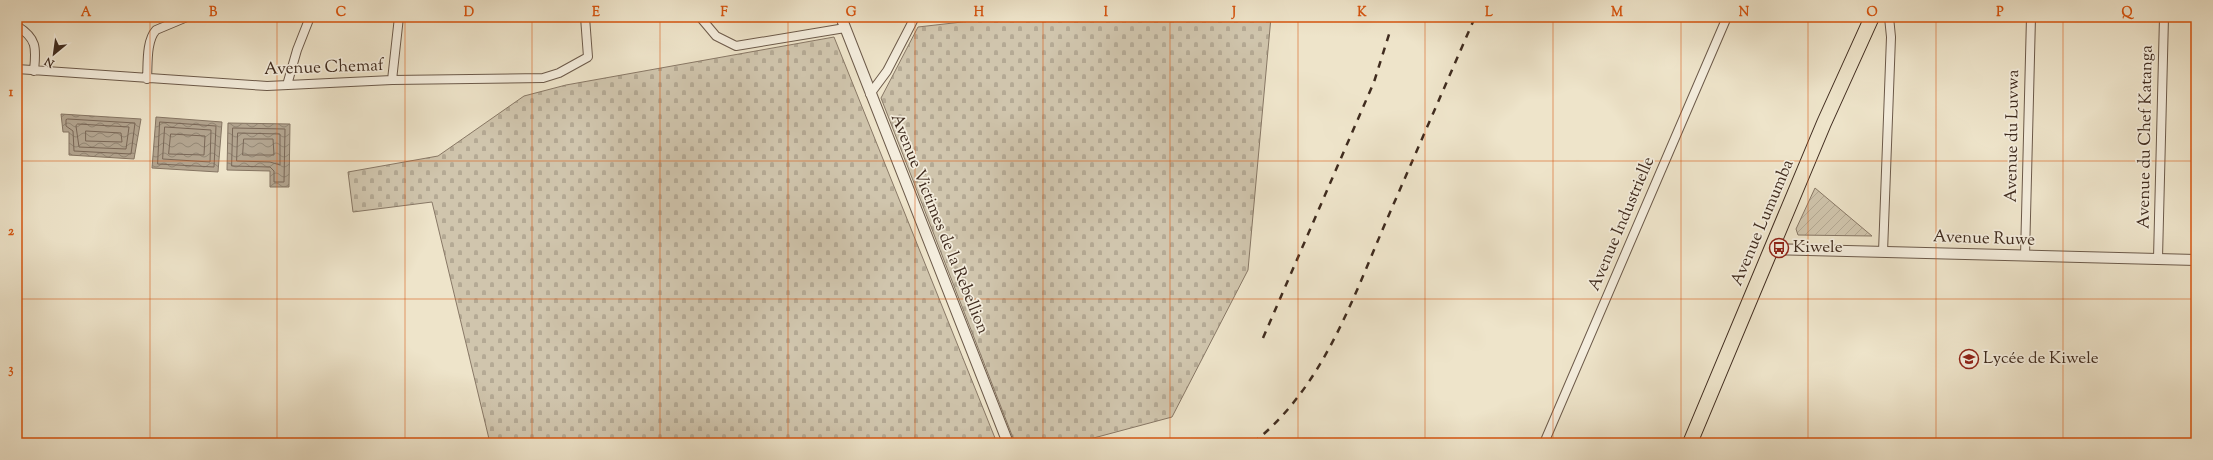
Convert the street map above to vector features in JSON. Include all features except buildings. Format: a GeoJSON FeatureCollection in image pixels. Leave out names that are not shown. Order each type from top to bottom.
{"type":"FeatureCollection","features":[{"type":"Feature","properties":{"kind":"highway","name":"Avenue Lumumba"},"geometry":{"type":"LineString","coordinates":[[1690,443],[1824,123],[1872,17]]}},
{"type":"Feature","properties":{"kind":"street"},"geometry":{"type":"LineString","coordinates":[[147,79],[150,43],[153,33],[156,30],[187,17]]}},
{"type":"Feature","properties":{"kind":"street"},"geometry":{"type":"LineString","coordinates":[[287,85],[297,50],[310,17]]}},
{"type":"Feature","properties":{"kind":"street"},"geometry":{"type":"LineString","coordinates":[[392,80],[399,17]]}},
{"type":"Feature","properties":{"kind":"street","name":"Avenue Chemaf"},"geometry":{"type":"LineString","coordinates":[[17,70],[227,84],[287,85],[392,80],[543,78],[551,76],[588,57],[586,17]]}},
{"type":"Feature","properties":{"kind":"street"},"geometry":{"type":"LineString","coordinates":[[700,17],[716,36],[736,46],[845,28]]}},
{"type":"Feature","properties":{"kind":"street","name":"Avenue Victimes de la Rebellion"},"geometry":{"type":"LineString","coordinates":[[841,17],[1008,443]]}},
{"type":"Feature","properties":{"kind":"street"},"geometry":{"type":"LineString","coordinates":[[870,94],[887,71],[915,17]]}},
{"type":"Feature","properties":{"kind":"street","name":"Avenue Industrielle"},"geometry":{"type":"LineString","coordinates":[[1544,443],[1727,17]]}},
{"type":"Feature","properties":{"kind":"street"},"geometry":{"type":"LineString","coordinates":[[1883,252],[1891,45],[1889,17]]}},
{"type":"Feature","properties":{"kind":"street","name":"Avenue du Luvwa"},"geometry":{"type":"LineString","coordinates":[[2025,256],[2031,17]]}},
{"type":"Feature","properties":{"kind":"street","name":"Avenue du Chef Katanga"},"geometry":{"type":"LineString","coordinates":[[2158,258],[2164,17]]}},
{"type":"Feature","properties":{"kind":"street"},"geometry":{"type":"LineString","coordinates":[[17,26],[34,42],[36,48],[34,71]]}},
{"type":"Feature","properties":{"kind":"street","name":"Avenue Ruwe"},"geometry":{"type":"LineString","coordinates":[[1772,250],[2196,260]]}},
{"type":"Feature","properties":{"kind":"green space"},"geometry":{"type":"Polygon","coordinates":[[[972,17],[1271,17],[1248,270],[1172,417],[1075,443],[1015,443],[881,98],[918,27],[962,22],[972,17]]]}},
{"type":"Feature","properties":{"kind":"green space"},"geometry":{"type":"Polygon","coordinates":[[[834,37],[997,443],[490,443],[432,202],[353,212],[348,172],[438,156],[524,96],[566,85],[834,37]]]}},
{"type":"Feature","properties":{"kind":"green space"},"geometry":{"type":"Polygon","coordinates":[[[1815,188],[1872,236],[1798,235],[1796,229],[1815,188]]]}},
{"type":"Feature","properties":{"kind":"water"},"geometry":{"type":"Polygon","coordinates":[[[61,114],[141,119],[134,159],[69,155],[69,132],[63,132],[61,114]]]}},
{"type":"Feature","properties":{"kind":"water"},"geometry":{"type":"Polygon","coordinates":[[[156,117],[222,122],[218,172],[152,168],[156,117]]]}},
{"type":"Feature","properties":{"kind":"water"},"geometry":{"type":"Polygon","coordinates":[[[228,123],[290,124],[289,187],[270,187],[270,171],[227,170],[228,123]]]}},
{"type":"Feature","properties":{"kind":"railway"},"geometry":{"type":"LineString","coordinates":[[1253,443],[1278,420],[1299,395],[1318,368],[1334,339],[1349,309],[1475,17]]}},
{"type":"Feature","properties":{"kind":"railway"},"geometry":{"type":"LineString","coordinates":[[1263,338],[1374,82],[1391,28]]}},
{"type":"Feature","properties":{"kind":"place","name":"Kiwele"},"geometry":{"type":"Point","coordinates":[1779,248]}},
{"type":"Feature","properties":{"kind":"place","name":"Lycée de Kiwele"},"geometry":{"type":"Point","coordinates":[1969,359]}}]}
